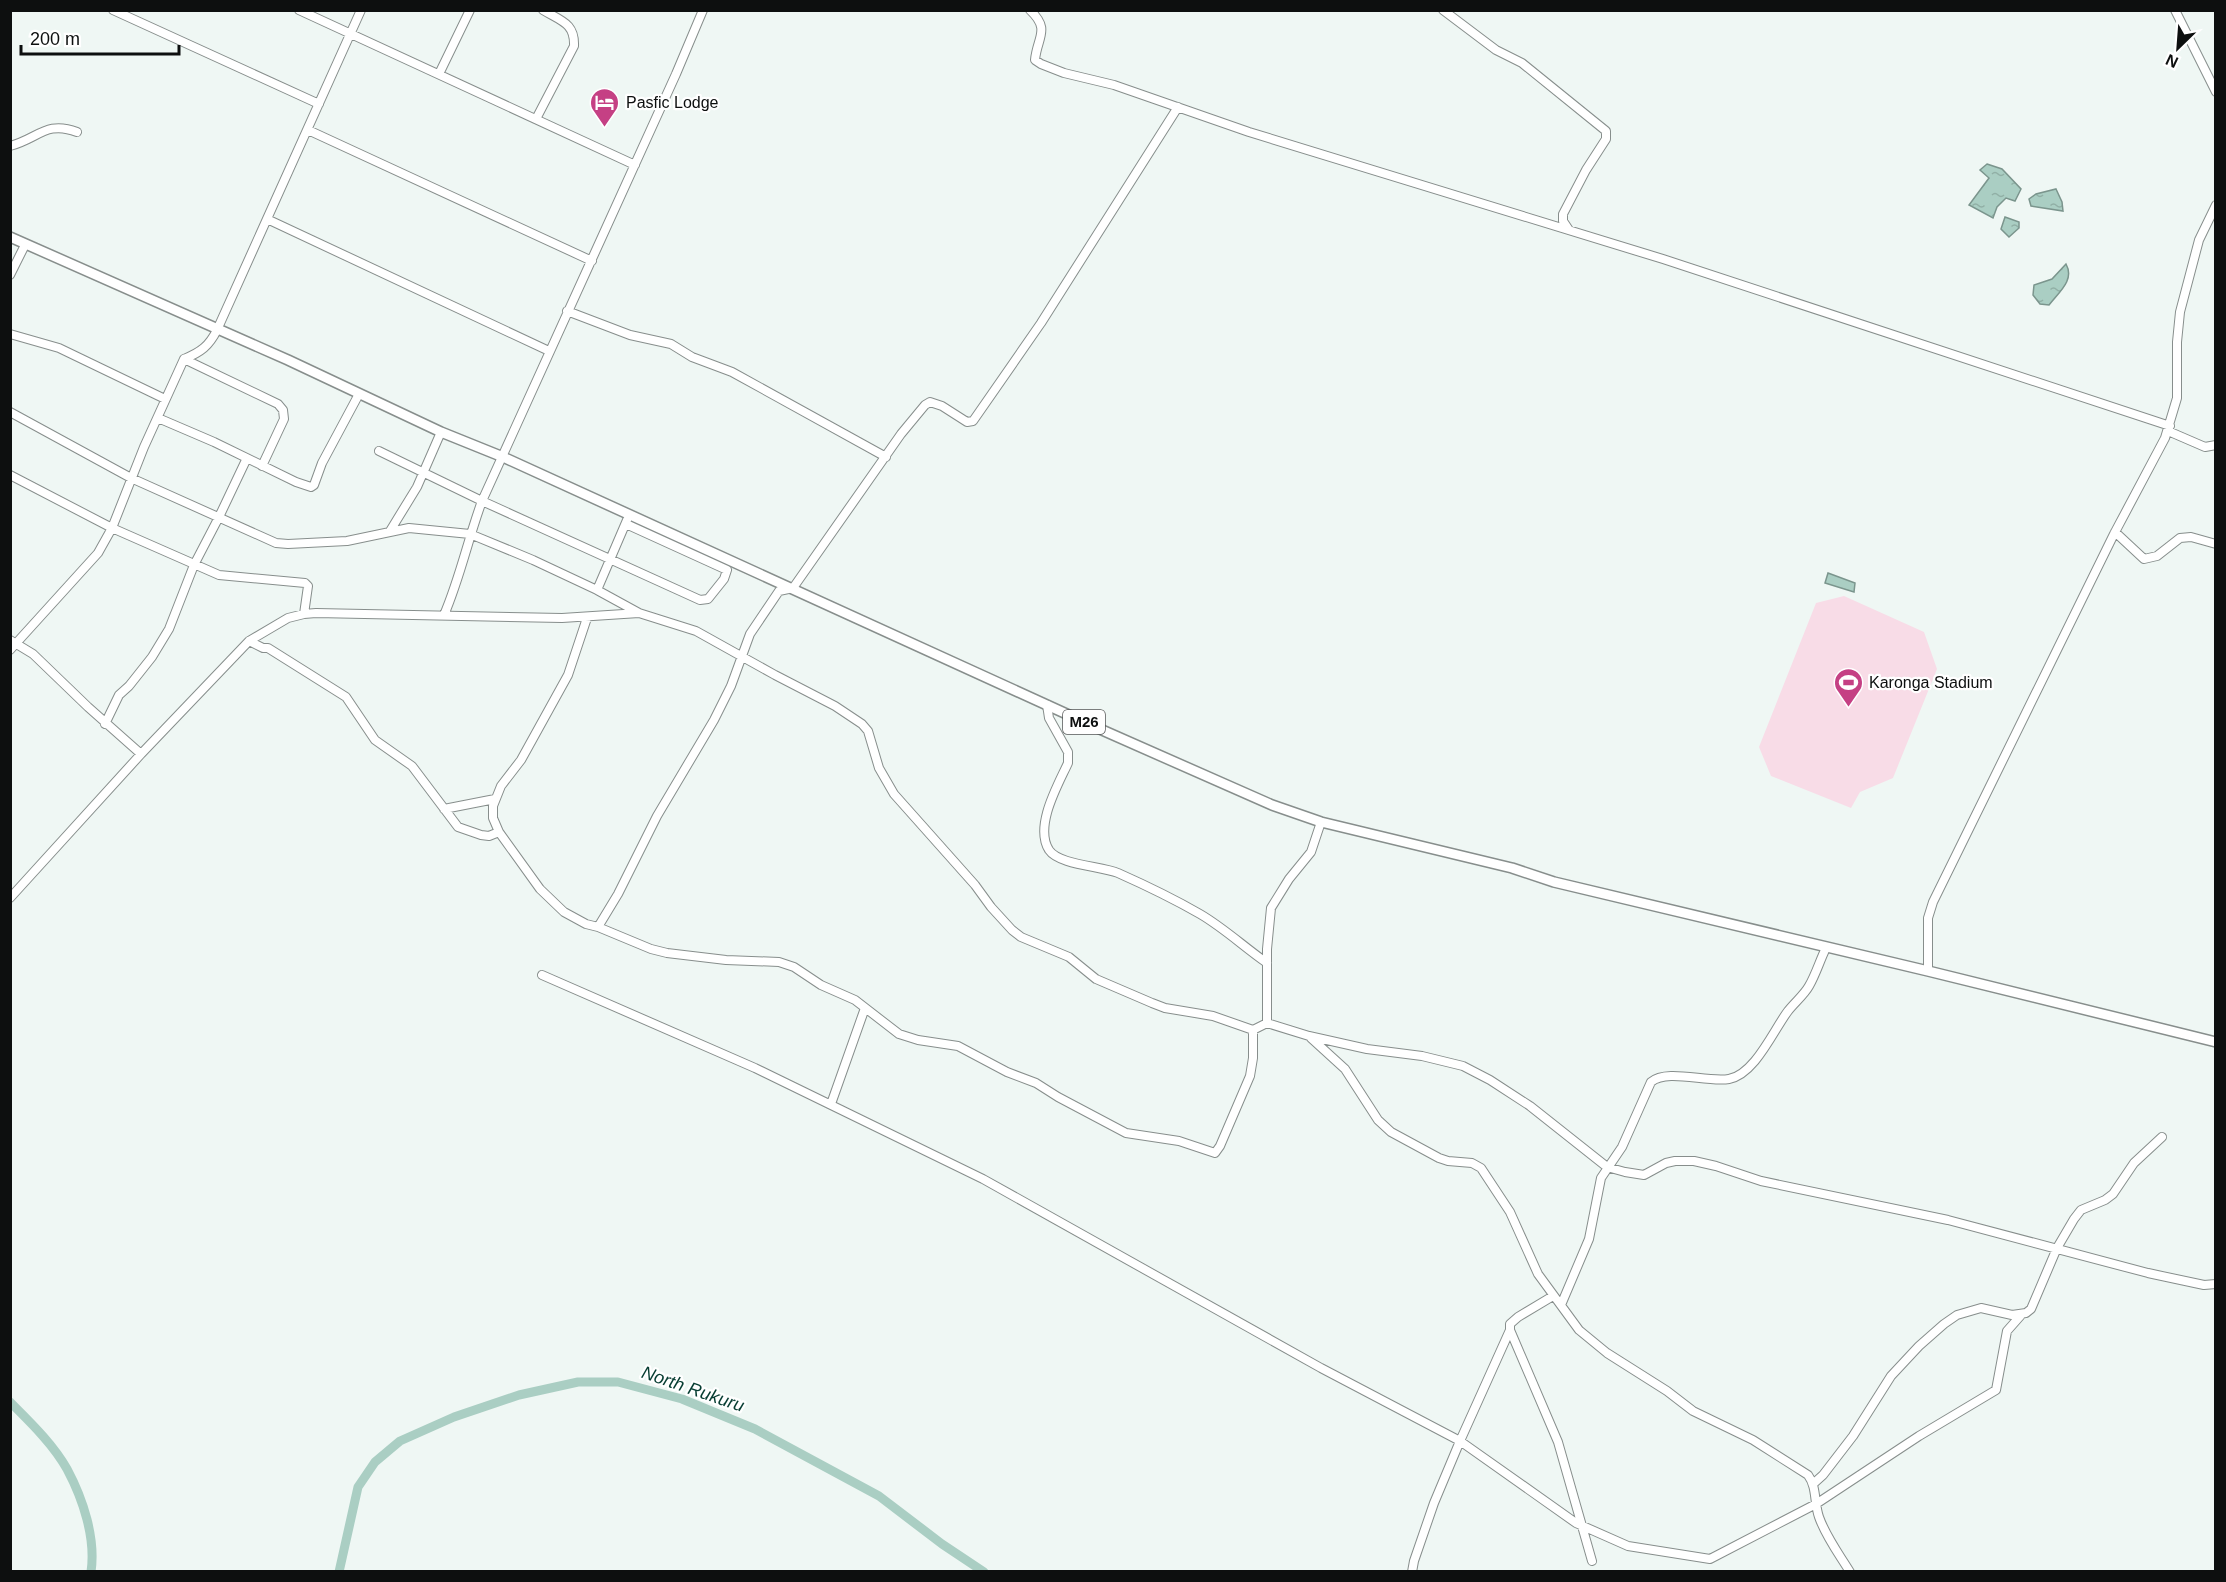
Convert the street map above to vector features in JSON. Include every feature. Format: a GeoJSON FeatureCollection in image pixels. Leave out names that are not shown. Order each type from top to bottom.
{"type":"FeatureCollection","features":[{"type":"Feature","properties":{"kind":"main road","name":"M26"},"geometry":{"type":"LineString","coordinates":[[10,237],[288,360],[441,432],[502,457],[627,519],[793,588],[1272,805],[1321,822],[1826,948],[1928,970],[2216,1042]]}},
{"type":"Feature","properties":{"kind":"street"},"geometry":{"type":"LineString","coordinates":[[113,10],[319,104]]}},
{"type":"Feature","properties":{"kind":"street"},"geometry":{"type":"LineString","coordinates":[[299,10],[635,165]]}},
{"type":"Feature","properties":{"kind":"street"},"geometry":{"type":"LineString","coordinates":[[141,754],[33,654],[12,644],[89,563],[112,528],[131,478],[184,360],[201,352],[217,330],[361,10]]}},
{"type":"Feature","properties":{"kind":"street"},"geometry":{"type":"LineString","coordinates":[[439,74],[470,10]]}},
{"type":"Feature","properties":{"kind":"street"},"geometry":{"type":"LineString","coordinates":[[536,119],[574,46],[574,34],[571,27],[543,10]]}},
{"type":"Feature","properties":{"kind":"street"},"geometry":{"type":"LineString","coordinates":[[444,615],[454,593],[470,534],[482,501],[567,311],[592,261],[703,10]]}},
{"type":"Feature","properties":{"kind":"street"},"geometry":{"type":"LineString","coordinates":[[1030,10],[1041,22],[1043,28],[1036,53],[1036,62],[1064,73],[1092,78],[1249,132],[1569,230],[1924,344],[2169,428],[2205,447],[2216,445]]}},
{"type":"Feature","properties":{"kind":"street"},"geometry":{"type":"LineString","coordinates":[[1443,10],[1496,50],[1522,63],[1606,131],[1606,139],[1586,170],[1563,214],[1563,221],[1569,230]]}},
{"type":"Feature","properties":{"kind":"street"},"geometry":{"type":"LineString","coordinates":[[2175,10],[2216,92]]}},
{"type":"Feature","properties":{"kind":"street"},"geometry":{"type":"LineString","coordinates":[[598,927],[618,894],[657,816],[714,720],[731,686],[740,657],[753,628],[779,591],[793,588],[901,434],[930,402],[942,406],[967,422],[973,421],[1041,323],[1178,107]]}},
{"type":"Feature","properties":{"kind":"street"},"geometry":{"type":"LineString","coordinates":[[10,146],[26,142],[37,132],[53,127],[77,132]]}},
{"type":"Feature","properties":{"kind":"street"},"geometry":{"type":"LineString","coordinates":[[308,130],[592,261]]}},
{"type":"Feature","properties":{"kind":"street"},"geometry":{"type":"LineString","coordinates":[[1928,970],[1928,918],[1933,902],[2115,532],[2159,452],[2169,428],[2177,398],[2177,342],[2181,312],[2199,240],[2216,205]]}},
{"type":"Feature","properties":{"kind":"street"},"geometry":{"type":"LineString","coordinates":[[267,219],[549,351]]}},
{"type":"Feature","properties":{"kind":"street"},"geometry":{"type":"LineString","coordinates":[[10,275],[25,245]]}},
{"type":"Feature","properties":{"kind":"street"},"geometry":{"type":"LineString","coordinates":[[567,311],[630,335],[670,344],[692,357],[732,372],[886,457]]}},
{"type":"Feature","properties":{"kind":"street"},"geometry":{"type":"LineString","coordinates":[[10,334],[59,348],[165,399]]}},
{"type":"Feature","properties":{"kind":"street"},"geometry":{"type":"LineString","coordinates":[[184,360],[278,404],[283,410],[284,419],[262,466]]}},
{"type":"Feature","properties":{"kind":"street"},"geometry":{"type":"LineString","coordinates":[[158,418],[311,487],[359,394]]}},
{"type":"Feature","properties":{"kind":"street"},"geometry":{"type":"LineString","coordinates":[[10,412],[131,478],[266,540],[288,544],[347,541],[410,528],[470,534],[597,590],[639,614],[696,631],[740,657],[835,706],[862,724],[868,731],[879,768],[894,794],[1012,930],[1022,937],[1069,957],[1096,979],[1152,1003],[1213,1016],[1253,1030],[1267,1023],[1309,1036],[1367,1049],[1422,1056],[1463,1066],[1490,1080],[1530,1106],[1607,1167],[1644,1175],[1675,1161],[1694,1161],[1761,1181],[1895,1208],[2174,1279],[2204,1285],[2216,1284]]}},
{"type":"Feature","properties":{"kind":"street"},"geometry":{"type":"LineString","coordinates":[[390,531],[417,487],[421,473],[441,432]]}},
{"type":"Feature","properties":{"kind":"street"},"geometry":{"type":"LineString","coordinates":[[379,451],[421,473],[611,558],[700,600],[708,599],[724,579],[727,570],[627,519],[611,558],[597,590]]}},
{"type":"Feature","properties":{"kind":"street"},"geometry":{"type":"LineString","coordinates":[[105,723],[119,695],[152,657],[169,629],[194,565],[247,458]]}},
{"type":"Feature","properties":{"kind":"street"},"geometry":{"type":"LineString","coordinates":[[10,476],[112,528],[226,577],[305,583],[308,585],[304,614]]}},
{"type":"Feature","properties":{"kind":"street"},"geometry":{"type":"LineString","coordinates":[[2115,532],[2144,559],[2157,556],[2180,538],[2191,537],[2216,544]]}},
{"type":"Feature","properties":{"kind":"street"},"geometry":{"type":"LineString","coordinates":[[10,898],[141,754],[249,641],[288,618],[304,614],[587,618],[639,614]]}},
{"type":"Feature","properties":{"kind":"street"},"geometry":{"type":"LineString","coordinates":[[587,618],[568,675],[521,760],[501,786],[495,800],[494,818],[499,832],[540,889],[557,906],[586,924],[667,953],[726,960],[779,962],[795,967],[821,985],[843,994],[866,1008],[891,1030],[899,1034],[918,1040],[952,1043],[1007,1072],[1036,1083],[1126,1133],[1179,1141],[1215,1153],[1219,1149],[1250,1076],[1253,1058],[1253,1030]]}},
{"type":"Feature","properties":{"kind":"street"},"geometry":{"type":"LineString","coordinates":[[249,641],[268,648],[346,697],[375,740],[412,766],[455,824],[469,832],[489,836],[499,832]]}},
{"type":"Feature","properties":{"kind":"street"},"geometry":{"type":"LineString","coordinates":[[1047,705],[1049,718],[1068,752],[1068,763],[1046,815],[1047,843],[1052,853],[1082,865],[1119,874],[1188,908],[1220,928],[1266,963]]}},
{"type":"Feature","properties":{"kind":"street"},"geometry":{"type":"LineString","coordinates":[[444,809],[495,800]]}},
{"type":"Feature","properties":{"kind":"street"},"geometry":{"type":"LineString","coordinates":[[1267,1023],[1266,963],[1271,908],[1311,852],[1321,822]]}},
{"type":"Feature","properties":{"kind":"street"},"geometry":{"type":"LineString","coordinates":[[1561,1305],[1590,1239],[1598,1190],[1607,1167],[1618,1155],[1651,1082],[1655,1078],[1668,1076],[1728,1079],[1743,1072],[1752,1064],[1790,1007],[1809,986],[1826,948]]}},
{"type":"Feature","properties":{"kind":"street"},"geometry":{"type":"LineString","coordinates":[[542,975],[681,1035],[831,1104],[983,1179],[1321,1368],[1460,1441],[1576,1523],[1628,1546],[1710,1559],[1816,1504],[1919,1436],[1996,1390],[2007,1332],[2022,1314],[2031,1309],[2057,1248],[2069,1227],[2081,1210],[2113,1194],[2134,1162],[2162,1137]]}},
{"type":"Feature","properties":{"kind":"street"},"geometry":{"type":"LineString","coordinates":[[831,1104],[866,1008]]}},
{"type":"Feature","properties":{"kind":"street"},"geometry":{"type":"LineString","coordinates":[[1309,1036],[1345,1069],[1378,1120],[1391,1132],[1439,1158],[1472,1163],[1481,1168],[1510,1212],[1538,1274],[1579,1330],[1607,1353],[1667,1391],[1693,1411],[1754,1440],[1804,1472],[1813,1484],[1818,1516],[1829,1540],[1850,1572]]}},
{"type":"Feature","properties":{"kind":"street"},"geometry":{"type":"LineString","coordinates":[[1553,1296],[1518,1317],[1510,1324],[1510,1330],[1558,1442],[1592,1561]]}},
{"type":"Feature","properties":{"kind":"street"},"geometry":{"type":"LineString","coordinates":[[1813,1484],[1853,1436],[1891,1376],[1919,1346],[1944,1324],[1956,1315],[1981,1308],[2012,1315],[2022,1314]]}},
{"type":"Feature","properties":{"kind":"street"},"geometry":{"type":"LineString","coordinates":[[1412,1572],[1434,1503],[1502,1343],[1510,1330]]}},
{"type":"Feature","properties":{"kind":"shaded area","name":"Karonga Stadium"},"geometry":{"type":"Polygon","coordinates":[[[1844,596],[1924,632],[1937,669],[1893,778],[1860,792],[1851,808],[1771,776],[1759,747],[1816,603],[1844,596]]]}},
{"type":"Feature","properties":{"kind":"water"},"geometry":{"type":"Polygon","coordinates":[[[1987,164],[2002,169],[2021,189],[2015,201],[2006,198],[1997,207],[1993,218],[1969,205],[1989,178],[1980,170],[1987,164]]]}},
{"type":"Feature","properties":{"kind":"water"},"geometry":{"type":"Polygon","coordinates":[[[2056,189],[2063,211],[2031,206],[2029,199],[2036,194],[2056,189]]]}},
{"type":"Feature","properties":{"kind":"water"},"geometry":{"type":"Polygon","coordinates":[[[2005,217],[2019,222],[2019,228],[2009,237],[2001,229],[2005,217]]]}},
{"type":"Feature","properties":{"kind":"water"},"geometry":{"type":"Polygon","coordinates":[[[2066,264],[2069,275],[2065,286],[2049,305],[2040,304],[2033,295],[2034,285],[2052,279],[2066,264]]]}},
{"type":"Feature","properties":{"kind":"water"},"geometry":{"type":"Polygon","coordinates":[[[1828,573],[1855,583],[1854,592],[1825,583],[1828,573]]]}},
{"type":"Feature","properties":{"kind":"waterway","name":"North Rukuru"},"geometry":{"type":"LineString","coordinates":[[339,1572],[358,1487],[375,1462],[400,1441],[454,1417],[519,1395],[578,1382],[618,1382],[682,1399],[755,1429],[879,1496],[942,1544],[984,1572]]}},
{"type":"Feature","properties":{"kind":"waterway","name":"North Rukuru"},"geometry":{"type":"LineString","coordinates":[[10,1402],[48,1442],[73,1481],[90,1532],[91,1572]]}},
{"type":"Feature","properties":{"kind":"place","name":"Pasfic Lodge"},"geometry":{"type":"Point","coordinates":[605,128]}},
{"type":"Feature","properties":{"kind":"place","name":"Karonga Stadium"},"geometry":{"type":"Point","coordinates":[1848,708]}}]}
